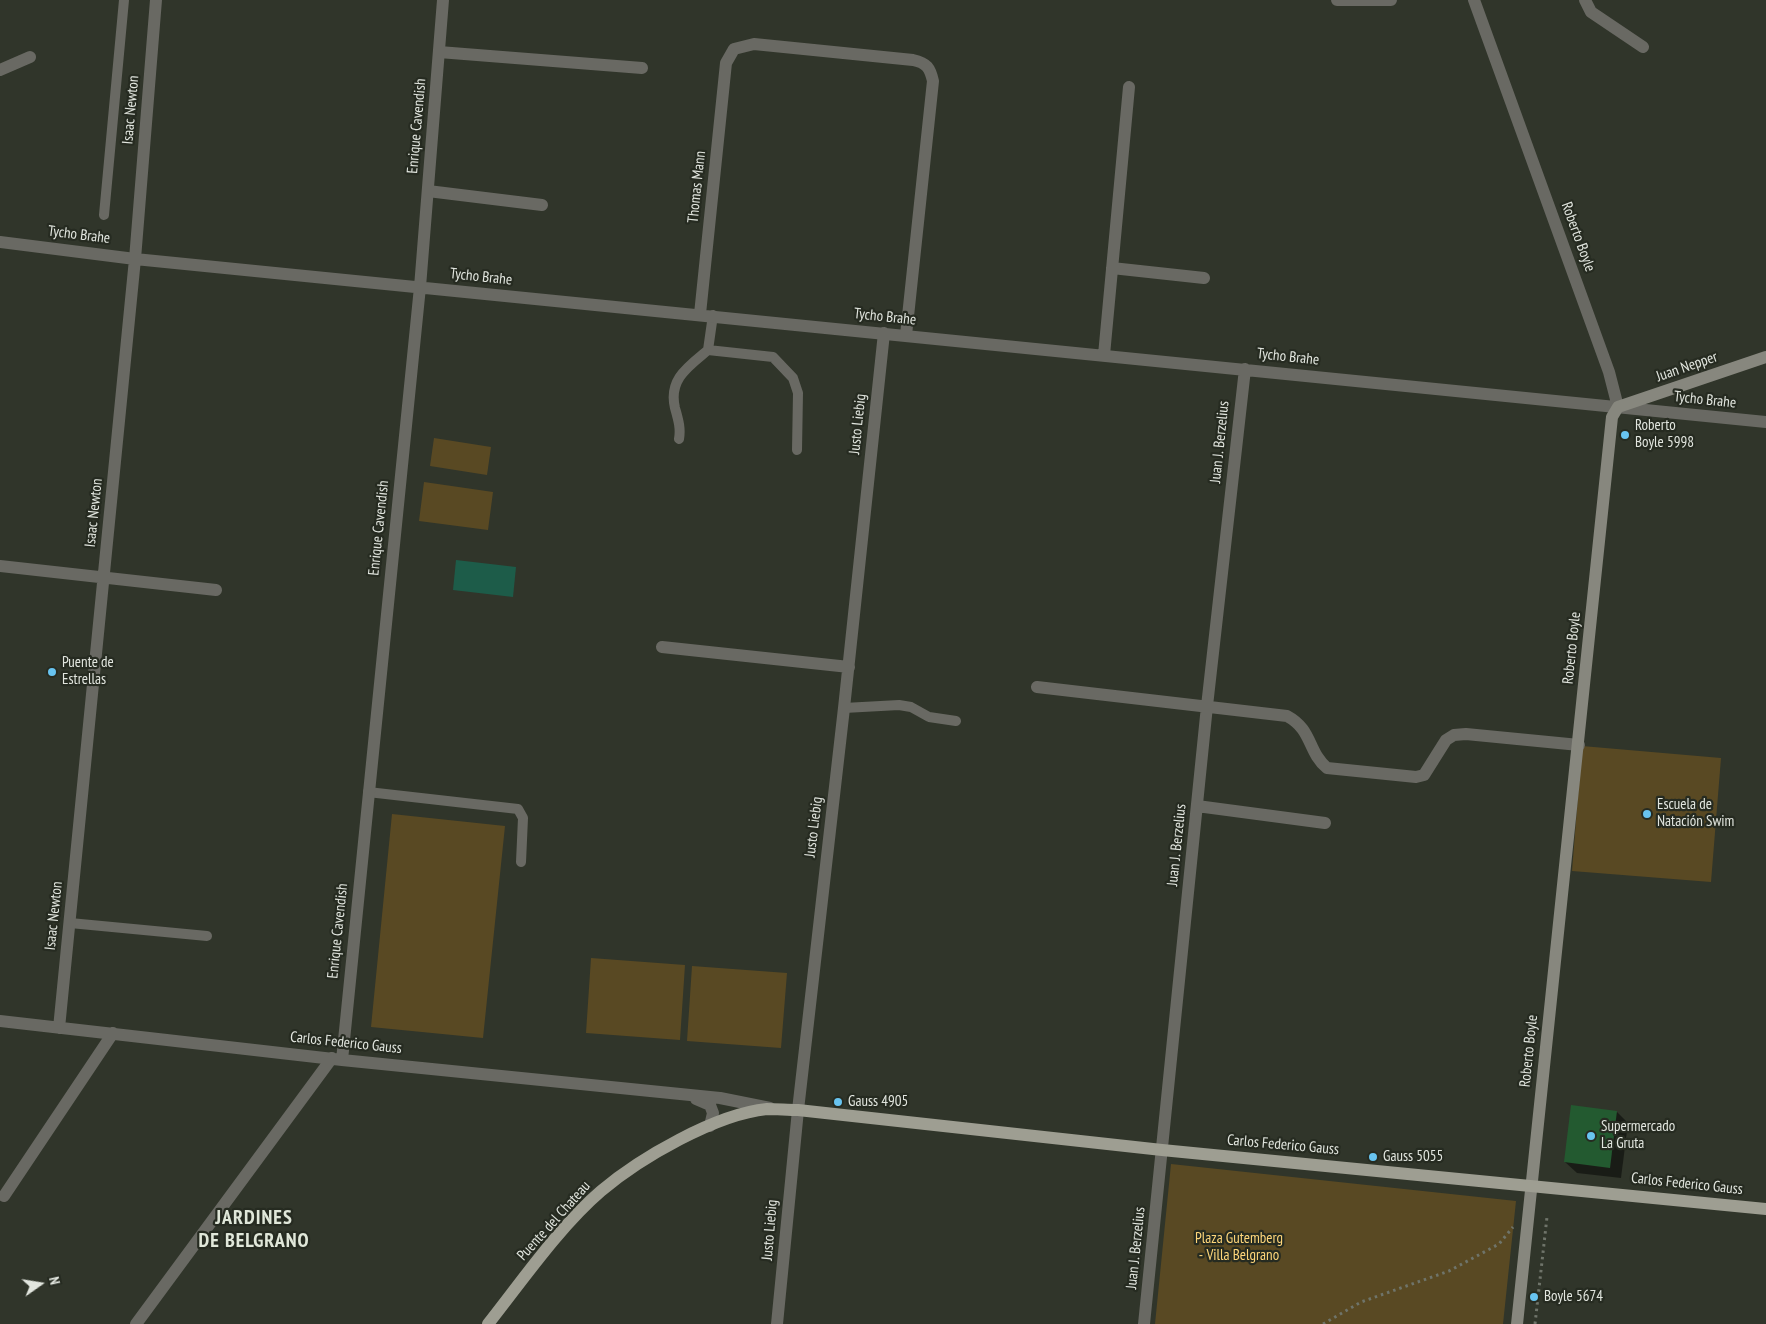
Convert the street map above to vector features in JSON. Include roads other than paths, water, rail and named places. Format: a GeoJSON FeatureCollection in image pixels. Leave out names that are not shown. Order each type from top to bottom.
{"type":"FeatureCollection","features":[{"type":"Feature","properties":{"kind":"main road","name":"Juan Nepper"},"geometry":{"type":"LineString","coordinates":[[1618,408],[1766,357]]}},
{"type":"Feature","properties":{"kind":"main road","name":"Roberto Boyle"},"geometry":{"type":"LineString","coordinates":[[1517,1324],[1579,745],[1610,432],[1612,417],[1618,408]]}},
{"type":"Feature","properties":{"kind":"main road","name":"Puente del Chateau"},"geometry":{"type":"LineString","coordinates":[[488,1324],[569,1224],[601,1191],[644,1159],[710,1126],[742,1115],[776,1110],[798,1110]]}},
{"type":"Feature","properties":{"kind":"main road","name":"Carlos Federico Gauss"},"geometry":{"type":"LineString","coordinates":[[798,1110],[1162,1150],[1766,1209]]}},
{"type":"Feature","properties":{"kind":"street","name":"Isaac Newton"},"geometry":{"type":"LineString","coordinates":[[59,1028],[135,258],[156,0]]}},
{"type":"Feature","properties":{"kind":"street","name":"Enrique Cavendish"},"geometry":{"type":"LineString","coordinates":[[337,1059],[368,792],[420,287],[444,0]]}},
{"type":"Feature","properties":{"kind":"street"},"geometry":{"type":"LineString","coordinates":[[1337,0],[1391,0]]}},
{"type":"Feature","properties":{"kind":"street","name":"Roberto Boyle"},"geometry":{"type":"LineString","coordinates":[[1474,0],[1609,372],[1618,408]]}},
{"type":"Feature","properties":{"kind":"street"},"geometry":{"type":"LineString","coordinates":[[1585,0],[1591,12],[1644,47]]}},
{"type":"Feature","properties":{"kind":"street","name":"Thomas Mann"},"geometry":{"type":"LineString","coordinates":[[707,315],[726,63],[734,50],[754,44],[913,60],[925,63],[931,70],[933,81],[906,335]]}},
{"type":"Feature","properties":{"kind":"street"},"geometry":{"type":"LineString","coordinates":[[439,52],[642,68]]}},
{"type":"Feature","properties":{"kind":"street"},"geometry":{"type":"LineString","coordinates":[[0,70],[30,57]]}},
{"type":"Feature","properties":{"kind":"street"},"geometry":{"type":"LineString","coordinates":[[1104,355],[1129,87]]}},
{"type":"Feature","properties":{"kind":"street"},"geometry":{"type":"LineString","coordinates":[[428,191],[542,205]]}},
{"type":"Feature","properties":{"kind":"street","name":"Tycho Brahe"},"geometry":{"type":"LineString","coordinates":[[0,242],[135,258],[1766,422]]}},
{"type":"Feature","properties":{"kind":"street"},"geometry":{"type":"LineString","coordinates":[[1112,268],[1204,278]]}},
{"type":"Feature","properties":{"kind":"street","name":"Justo Liebig"},"geometry":{"type":"LineString","coordinates":[[777,1324],[798,1110],[849,667],[884,333]]}},
{"type":"Feature","properties":{"kind":"street","name":"Juan J. Berzelius"},"geometry":{"type":"LineString","coordinates":[[1144,1324],[1207,706],[1245,369]]}},
{"type":"Feature","properties":{"kind":"street"},"geometry":{"type":"LineString","coordinates":[[0,566],[216,590]]}},
{"type":"Feature","properties":{"kind":"street"},"geometry":{"type":"LineString","coordinates":[[662,648],[849,667]]}},
{"type":"Feature","properties":{"kind":"street"},"geometry":{"type":"LineString","coordinates":[[1037,687],[1287,716],[1300,722],[1320,762],[1327,768],[1416,777],[1424,775],[1446,740],[1454,735],[1466,734],[1579,745]]}},
{"type":"Feature","properties":{"kind":"street"},"geometry":{"type":"LineString","coordinates":[[1197,806],[1325,823]]}},
{"type":"Feature","properties":{"kind":"street","name":"Carlos Federico Gauss"},"geometry":{"type":"LineString","coordinates":[[0,1021],[337,1059],[720,1098],[776,1110]]}},
{"type":"Feature","properties":{"kind":"street"},"geometry":{"type":"LineString","coordinates":[[4,1196],[114,1033]]}},
{"type":"Feature","properties":{"kind":"street"},"geometry":{"type":"LineString","coordinates":[[136,1324],[337,1059]]}},
{"type":"Feature","properties":{"kind":"street","name":"Carlos Federico Gauss"},"geometry":{"type":"LineString","coordinates":[[690,1095],[710,1105],[713,1113],[710,1126]]}},
{"type":"Feature","properties":{"kind":"lane"},"geometry":{"type":"LineString","coordinates":[[104,215],[124,0]]}},
{"type":"Feature","properties":{"kind":"lane"},"geometry":{"type":"LineString","coordinates":[[707,315],[708,350]]}},
{"type":"Feature","properties":{"kind":"lane"},"geometry":{"type":"LineString","coordinates":[[679,439],[681,430],[674,405],[677,379],[684,369],[708,350],[773,357],[792,378],[798,393],[797,450]]}},
{"type":"Feature","properties":{"kind":"lane"},"geometry":{"type":"LineString","coordinates":[[844,708],[899,704],[911,707],[929,717],[956,721]]}},
{"type":"Feature","properties":{"kind":"lane"},"geometry":{"type":"LineString","coordinates":[[368,792],[518,809],[524,818],[521,862]]}},
{"type":"Feature","properties":{"kind":"lane"},"geometry":{"type":"LineString","coordinates":[[70,924],[206,936]]}},
{"type":"Feature","properties":{"kind":"place","name":"Roberto Boyle 5998"},"geometry":{"type":"Point","coordinates":[1625,435]}},
{"type":"Feature","properties":{"kind":"place","name":"Puente de Estrellas"},"geometry":{"type":"Point","coordinates":[52,672]}},
{"type":"Feature","properties":{"kind":"place","name":"Escuela de Natación Swim"},"geometry":{"type":"Point","coordinates":[1647,814]}},
{"type":"Feature","properties":{"kind":"place","name":"Gauss 4905"},"geometry":{"type":"Point","coordinates":[838,1102]}},
{"type":"Feature","properties":{"kind":"place","name":"Supermercado La Gruta"},"geometry":{"type":"Point","coordinates":[1591,1136]}},
{"type":"Feature","properties":{"kind":"place","name":"Gauss 5055"},"geometry":{"type":"Point","coordinates":[1373,1157]}},
{"type":"Feature","properties":{"kind":"place","name":"Boyle 5674"},"geometry":{"type":"Point","coordinates":[1534,1297]}},
{"type":"Feature","properties":{"kind":"district","name":"JARDINES DE BELGRANO"},"geometry":{"type":"Point","coordinates":[254,1230]}},
{"type":"Feature","properties":{"kind":"park label","name":"Plaza Gutemberg - Villa Belgrano"},"geometry":{"type":"Point","coordinates":[1239,1248]}}]}
